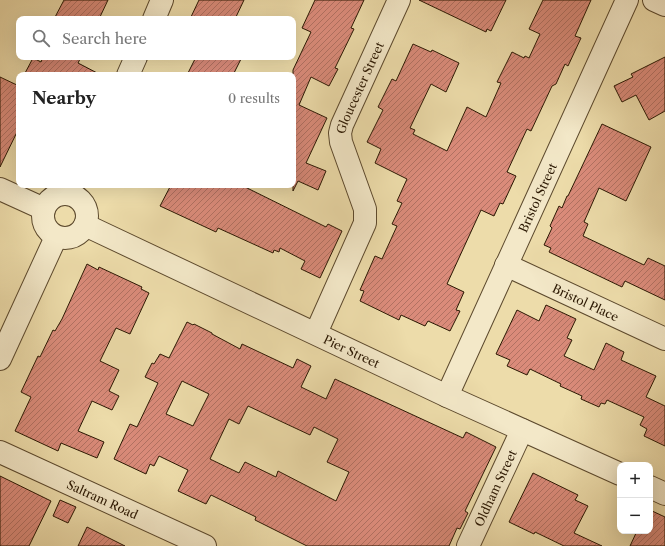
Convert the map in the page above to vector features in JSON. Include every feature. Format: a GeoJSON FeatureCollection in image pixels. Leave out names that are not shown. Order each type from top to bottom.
{"type":"FeatureCollection","features":[{"type":"Feature","properties":{"kind":"street"},"geometry":{"type":"LineString","coordinates":[[155,16],[162,0]]}},
{"type":"Feature","properties":{"kind":"street","name":"Gloucester Street"},"geometry":{"type":"LineString","coordinates":[[316,333],[365,223],[365,209],[341,142],[340,133],[342,125],[399,0]]}},
{"type":"Feature","properties":{"kind":"street","name":"Bristol Street"},"geometry":{"type":"LineString","coordinates":[[447,396],[627,0]]}},
{"type":"Feature","properties":{"kind":"street"},"geometry":{"type":"LineString","coordinates":[[654,0],[665,5]]}},
{"type":"Feature","properties":{"kind":"street"},"geometry":{"type":"LineString","coordinates":[[129,72],[135,60]]}},
{"type":"Feature","properties":{"kind":"street"},"geometry":{"type":"LineString","coordinates":[[0,189],[44,209]]}},
{"type":"Feature","properties":{"kind":"street"},"geometry":{"type":"LineString","coordinates":[[75,190],[79,199],[84,205],[87,218],[85,225],[81,231],[70,238],[56,236],[50,233],[46,228],[42,216],[44,209],[52,198],[59,194],[66,194],[75,190]]}},
{"type":"Feature","properties":{"kind":"street","name":"Pier Street"},"geometry":{"type":"LineString","coordinates":[[85,225],[447,396],[617,473]]}},
{"type":"Feature","properties":{"kind":"street"},"geometry":{"type":"LineString","coordinates":[[0,359],[56,236]]}},
{"type":"Feature","properties":{"kind":"street","name":"Bristol Place"},"geometry":{"type":"LineString","coordinates":[[506,265],[665,339]]}},
{"type":"Feature","properties":{"kind":"street","name":"Oldham Street"},"geometry":{"type":"LineString","coordinates":[[468,546],[522,430]]}},
{"type":"Feature","properties":{"kind":"street","name":"Saltram Road"},"geometry":{"type":"LineString","coordinates":[[0,452],[205,546]]}},
{"type":"Feature","properties":{"kind":"street"},"geometry":{"type":"LineString","coordinates":[[653,488],[665,494]]}},
{"type":"Feature","properties":{"kind":"building"},"geometry":{"type":"Polygon","coordinates":[[[64,0],[108,0],[100,16],[56,16],[64,0]]]}},
{"type":"Feature","properties":{"kind":"building"},"geometry":{"type":"Polygon","coordinates":[[[199,0],[244,0],[236,16],[191,16],[199,0]]]}},
{"type":"Feature","properties":{"kind":"building"},"geometry":{"type":"Polygon","coordinates":[[[315,0],[364,0],[351,28],[354,29],[335,68],[338,69],[329,86],[311,77],[299,105],[327,118],[306,163],[326,171],[318,190],[298,181],[296,185],[296,72],[293,72],[293,70],[311,32],[302,28],[315,0]]]}},
{"type":"Feature","properties":{"kind":"building"},"geometry":{"type":"Polygon","coordinates":[[[419,0],[506,0],[491,31],[487,29],[486,32],[419,0]]]}},
{"type":"Feature","properties":{"kind":"building"},"geometry":{"type":"Polygon","coordinates":[[[543,0],[591,0],[575,36],[581,38],[568,66],[565,64],[556,84],[552,86],[531,131],[527,129],[507,172],[516,176],[503,204],[500,203],[494,216],[481,210],[447,284],[464,292],[456,310],[460,311],[450,331],[428,321],[425,326],[401,315],[399,320],[360,301],[364,291],[360,290],[375,256],[382,259],[397,226],[392,224],[402,203],[397,201],[407,179],[375,163],[381,149],[367,142],[383,110],[378,107],[392,79],[396,81],[413,44],[431,52],[432,50],[459,63],[446,92],[431,84],[410,128],[415,130],[413,134],[447,151],[467,107],[486,117],[501,83],[497,82],[512,52],[524,58],[525,56],[529,58],[540,34],[529,29],[543,0]]]}},
{"type":"Feature","properties":{"kind":"building"},"geometry":{"type":"Polygon","coordinates":[[[665,57],[665,111],[649,120],[636,95],[622,102],[614,86],[633,77],[631,74],[665,57]]]}},
{"type":"Feature","properties":{"kind":"building"},"geometry":{"type":"Polygon","coordinates":[[[32,60],[41,62],[42,60],[80,60],[78,63],[95,72],[26,72],[32,60]]]}},
{"type":"Feature","properties":{"kind":"building"},"geometry":{"type":"Polygon","coordinates":[[[194,60],[240,60],[234,72],[188,72],[194,60]]]}},
{"type":"Feature","properties":{"kind":"building"},"geometry":{"type":"Polygon","coordinates":[[[0,77],[16,85],[16,134],[0,167],[0,77]]]}},
{"type":"Feature","properties":{"kind":"building"},"geometry":{"type":"Polygon","coordinates":[[[602,124],[651,147],[626,201],[599,188],[584,222],[588,224],[583,236],[644,265],[648,258],[665,266],[665,300],[625,281],[622,287],[549,252],[551,248],[544,245],[552,228],[550,226],[559,206],[562,208],[602,124]]]}},
{"type":"Feature","properties":{"kind":"building"},"geometry":{"type":"Polygon","coordinates":[[[169,188],[247,188],[326,227],[328,224],[342,231],[320,278],[301,269],[305,261],[280,248],[279,252],[274,250],[273,253],[218,228],[216,232],[160,206],[169,188]]]}},
{"type":"Feature","properties":{"kind":"building"},"geometry":{"type":"Polygon","coordinates":[[[87,264],[98,270],[99,267],[142,287],[141,289],[149,293],[130,334],[116,328],[100,361],[119,370],[109,391],[119,396],[112,410],[92,401],[78,431],[104,442],[97,458],[61,443],[58,451],[15,431],[31,397],[21,392],[38,356],[40,357],[53,330],[55,331],[62,319],[87,264]]]}},
{"type":"Feature","properties":{"kind":"building"},"geometry":{"type":"Polygon","coordinates":[[[546,305],[576,319],[567,338],[572,340],[564,356],[594,370],[606,343],[624,352],[621,360],[656,376],[646,397],[665,406],[665,446],[644,436],[647,429],[640,425],[644,417],[607,400],[605,404],[601,403],[599,407],[581,399],[582,396],[560,386],[561,384],[530,369],[527,375],[507,366],[510,360],[496,354],[517,310],[539,321],[546,305]]]}},
{"type":"Feature","properties":{"kind":"building"},"geometry":{"type":"Polygon","coordinates":[[[187,322],[212,333],[240,349],[242,344],[293,368],[297,359],[311,366],[301,387],[326,399],[335,379],[463,438],[466,432],[496,447],[465,511],[468,513],[460,529],[457,528],[449,546],[307,546],[255,520],[256,517],[211,495],[206,504],[178,491],[188,470],[159,456],[154,466],[150,464],[146,474],[114,459],[130,424],[137,427],[158,383],[145,377],[152,363],[154,364],[160,354],[169,358],[187,322]],[[182,381],[166,414],[193,426],[209,394],[182,381]],[[248,406],[239,424],[229,419],[210,459],[239,473],[245,462],[276,477],[278,471],[336,501],[349,472],[327,462],[338,439],[314,427],[310,435],[248,406]]]}},
{"type":"Feature","properties":{"kind":"building"},"geometry":{"type":"Polygon","coordinates":[[[533,473],[578,495],[575,500],[588,506],[574,533],[602,546],[564,546],[535,532],[534,534],[509,522],[533,473]]]}},
{"type":"Feature","properties":{"kind":"building"},"geometry":{"type":"Polygon","coordinates":[[[0,476],[51,501],[29,546],[0,546],[0,476]]]}},
{"type":"Feature","properties":{"kind":"building"},"geometry":{"type":"Polygon","coordinates":[[[60,500],[76,507],[68,523],[53,516],[60,500]]]}},
{"type":"Feature","properties":{"kind":"building"},"geometry":{"type":"Polygon","coordinates":[[[653,511],[665,517],[665,546],[630,546],[636,534],[653,534],[653,511]]]}},
{"type":"Feature","properties":{"kind":"building"},"geometry":{"type":"Polygon","coordinates":[[[87,527],[125,546],[78,546],[87,527]]]}}]}
